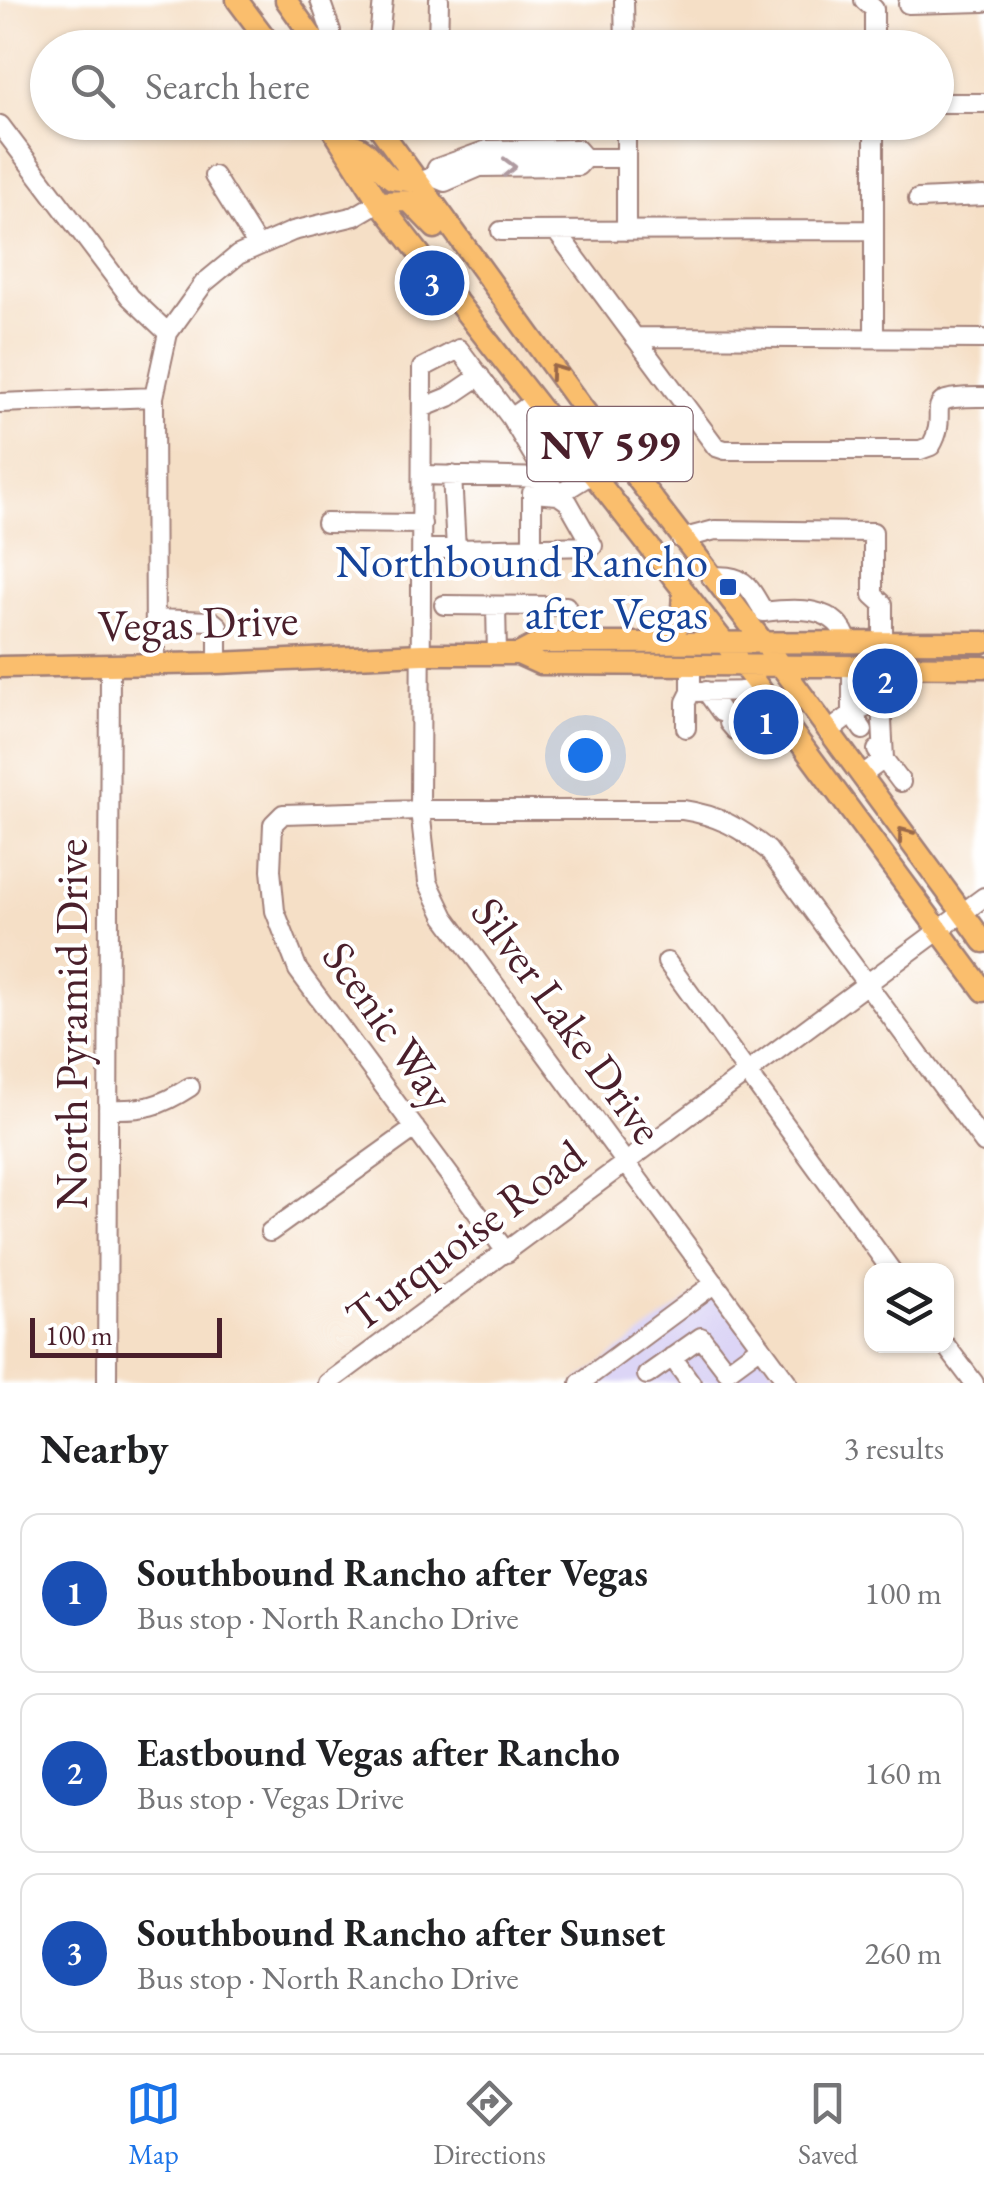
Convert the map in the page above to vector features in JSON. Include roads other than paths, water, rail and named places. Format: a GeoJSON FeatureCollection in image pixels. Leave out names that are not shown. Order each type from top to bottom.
{"type":"FeatureCollection","features":[{"type":"Feature","properties":{"kind":"main road"},"geometry":{"type":"LineString","coordinates":[[237,0],[259,30]]}},
{"type":"Feature","properties":{"kind":"main road"},"geometry":{"type":"LineString","coordinates":[[286,0],[307,30]]}},
{"type":"Feature","properties":{"kind":"main road","name":"NV 599"},"geometry":{"type":"LineString","coordinates":[[342,140],[379,202],[742,666],[738,709],[938,929],[984,991]]}},
{"type":"Feature","properties":{"kind":"main road","name":"NV 599"},"geometry":{"type":"LineString","coordinates":[[391,140],[425,179],[461,242],[681,539],[712,577],[756,618],[764,643],[984,942]]}},
{"type":"Feature","properties":{"kind":"main road"},"geometry":{"type":"LineString","coordinates":[[344,143],[358,144],[392,179],[425,179]]}},
{"type":"Feature","properties":{"kind":"main road"},"geometry":{"type":"LineString","coordinates":[[379,202],[401,200],[415,204],[440,235],[461,242]]}},
{"type":"Feature","properties":{"kind":"main road"},"geometry":{"type":"LineString","coordinates":[[658,643],[680,623],[683,593]]}},
{"type":"Feature","properties":{"kind":"main road","name":"Vegas Drive"},"geometry":{"type":"LineString","coordinates":[[508,654],[539,644],[984,642]]}},
{"type":"Feature","properties":{"kind":"main road","name":"Vegas Drive"},"geometry":{"type":"LineString","coordinates":[[0,667],[422,654],[508,654],[540,664],[984,666]]}},
{"type":"Feature","properties":{"kind":"main road"},"geometry":{"type":"LineString","coordinates":[[822,723],[815,686],[828,673],[847,666]]}},
{"type":"Feature","properties":{"kind":"street"},"geometry":{"type":"LineString","coordinates":[[320,0],[331,30]]}},
{"type":"Feature","properties":{"kind":"street"},"geometry":{"type":"LineString","coordinates":[[380,30],[383,0]]}},
{"type":"Feature","properties":{"kind":"street"},"geometry":{"type":"LineString","coordinates":[[438,30],[439,0]]}},
{"type":"Feature","properties":{"kind":"street"},"geometry":{"type":"LineString","coordinates":[[624,0],[625,30]]}},
{"type":"Feature","properties":{"kind":"street"},"geometry":{"type":"LineString","coordinates":[[866,1],[874,9],[874,30]]}},
{"type":"Feature","properties":{"kind":"street"},"geometry":{"type":"LineString","coordinates":[[908,4],[984,2]]}},
{"type":"Feature","properties":{"kind":"street"},"geometry":{"type":"LineString","coordinates":[[954,103],[984,103]]}},
{"type":"Feature","properties":{"kind":"street"},"geometry":{"type":"LineString","coordinates":[[0,125],[130,297],[168,334]]}},
{"type":"Feature","properties":{"kind":"street"},"geometry":{"type":"LineString","coordinates":[[626,140],[626,231]]}},
{"type":"Feature","properties":{"kind":"street"},"geometry":{"type":"LineString","coordinates":[[874,140],[874,337]]}},
{"type":"Feature","properties":{"kind":"street"},"geometry":{"type":"LineString","coordinates":[[425,179],[444,182],[480,167],[556,158],[578,166],[585,158],[626,158]]}},
{"type":"Feature","properties":{"kind":"street"},"geometry":{"type":"LineString","coordinates":[[214,176],[257,245]]}},
{"type":"Feature","properties":{"kind":"street"},"geometry":{"type":"LineString","coordinates":[[918,199],[984,196]]}},
{"type":"Feature","properties":{"kind":"street"},"geometry":{"type":"LineString","coordinates":[[155,664],[154,397],[168,334],[204,283],[238,254],[293,231],[355,216],[379,202]]}},
{"type":"Feature","properties":{"kind":"street"},"geometry":{"type":"LineString","coordinates":[[502,231],[873,230]]}},
{"type":"Feature","properties":{"kind":"street"},"geometry":{"type":"LineString","coordinates":[[556,231],[716,447],[920,450],[931,446],[937,436],[937,410],[943,401],[984,397]]}},
{"type":"Feature","properties":{"kind":"street"},"geometry":{"type":"LineString","coordinates":[[634,337],[984,339]]}},
{"type":"Feature","properties":{"kind":"street","name":"Silver Lake Drive"},"geometry":{"type":"LineString","coordinates":[[480,376],[459,349],[422,368],[420,810],[428,882],[445,918],[788,1383]]}},
{"type":"Feature","properties":{"kind":"street"},"geometry":{"type":"LineString","coordinates":[[422,408],[450,397],[480,376],[511,418],[546,478],[568,502],[592,546],[422,548]]}},
{"type":"Feature","properties":{"kind":"street"},"geometry":{"type":"LineString","coordinates":[[0,403],[154,397]]}},
{"type":"Feature","properties":{"kind":"street"},"geometry":{"type":"LineString","coordinates":[[511,418],[535,400]]}},
{"type":"Feature","properties":{"kind":"street"},"geometry":{"type":"LineString","coordinates":[[452,475],[456,549]]}},
{"type":"Feature","properties":{"kind":"street"},"geometry":{"type":"LineString","coordinates":[[532,547],[532,493],[558,494],[590,475]]}},
{"type":"Feature","properties":{"kind":"street"},"geometry":{"type":"LineString","coordinates":[[422,476],[546,478]]}},
{"type":"Feature","properties":{"kind":"street"},"geometry":{"type":"LineString","coordinates":[[326,523],[422,524]]}},
{"type":"Feature","properties":{"kind":"street"},"geometry":{"type":"LineString","coordinates":[[681,539],[716,530],[873,532],[872,594],[883,604],[882,643]]}},
{"type":"Feature","properties":{"kind":"street"},"geometry":{"type":"LineString","coordinates":[[444,606],[566,606]]}},
{"type":"Feature","properties":{"kind":"street"},"geometry":{"type":"LineString","coordinates":[[496,606],[508,654]]}},
{"type":"Feature","properties":{"kind":"street"},"geometry":{"type":"LineString","coordinates":[[756,618],[813,609],[842,626],[848,643]]}},
{"type":"Feature","properties":{"kind":"street"},"geometry":{"type":"LineString","coordinates":[[790,610],[791,643]]}},
{"type":"Feature","properties":{"kind":"street"},"geometry":{"type":"LineString","coordinates":[[155,619],[212,621],[218,626],[218,663]]}},
{"type":"Feature","properties":{"kind":"street","name":"North Pyramid Drive"},"geometry":{"type":"LineString","coordinates":[[107,1383],[110,665]]}},
{"type":"Feature","properties":{"kind":"street"},"geometry":{"type":"LineString","coordinates":[[691,665],[738,709]]}},
{"type":"Feature","properties":{"kind":"street"},"geometry":{"type":"LineString","coordinates":[[717,666],[717,682],[738,709]]}},
{"type":"Feature","properties":{"kind":"street"},"geometry":{"type":"LineString","coordinates":[[847,666],[852,714],[901,782]]}},
{"type":"Feature","properties":{"kind":"street"},"geometry":{"type":"LineString","coordinates":[[884,759],[882,700],[890,685],[891,667]]}},
{"type":"Feature","properties":{"kind":"street"},"geometry":{"type":"LineString","coordinates":[[822,723],[882,700]]}},
{"type":"Feature","properties":{"kind":"street"},"geometry":{"type":"LineString","coordinates":[[686,728],[686,702],[738,709]]}},
{"type":"Feature","properties":{"kind":"street"},"geometry":{"type":"LineString","coordinates":[[861,776],[884,759]]}},
{"type":"Feature","properties":{"kind":"street"},"geometry":{"type":"LineString","coordinates":[[420,810],[683,810],[716,816],[750,835],[768,850],[984,1144]]}},
{"type":"Feature","properties":{"kind":"street","name":"Scenic Way"},"geometry":{"type":"LineString","coordinates":[[420,810],[283,814],[276,818],[272,870],[275,912],[298,970],[507,1254]]}},
{"type":"Feature","properties":{"kind":"street","name":"Turquoise Road"},"geometry":{"type":"LineString","coordinates":[[328,1383],[984,897]]}},
{"type":"Feature","properties":{"kind":"street"},"geometry":{"type":"LineString","coordinates":[[667,962],[886,1263]]}},
{"type":"Feature","properties":{"kind":"street"},"geometry":{"type":"LineString","coordinates":[[108,1109],[138,1110],[161,1105],[190,1086]]}},
{"type":"Feature","properties":{"kind":"street"},"geometry":{"type":"LineString","coordinates":[[270,1232],[415,1128]]}},
{"type":"Feature","properties":{"kind":"street"},"geometry":{"type":"LineString","coordinates":[[580,1383],[714,1283]]}},
{"type":"Feature","properties":{"kind":"street"},"geometry":{"type":"LineString","coordinates":[[645,1380],[701,1338],[732,1377],[762,1346]]}},
{"type":"Feature","properties":{"kind":"street"},"geometry":{"type":"LineString","coordinates":[[951,1353],[974,1383]]}},
{"type":"Feature","properties":{"kind":"street"},"geometry":{"type":"LineString","coordinates":[[672,1357],[691,1383]]}},
{"type":"Feature","properties":{"kind":"tunnel"},"geometry":{"type":"LineString","coordinates":[[734,707],[743,719]]}},
{"type":"Feature","properties":{"kind":"place","name":"Southbound Rancho after Sunset"},"geometry":{"type":"Point","coordinates":[432,283]}},
{"type":"Feature","properties":{"kind":"place","name":"Northbound Rancho after Vegas"},"geometry":{"type":"Point","coordinates":[728,587]}},
{"type":"Feature","properties":{"kind":"place","name":"Eastbound Vegas after Rancho"},"geometry":{"type":"Point","coordinates":[885,681]}},
{"type":"Feature","properties":{"kind":"place","name":"Southbound Rancho after Vegas"},"geometry":{"type":"Point","coordinates":[766,722]}}]}
